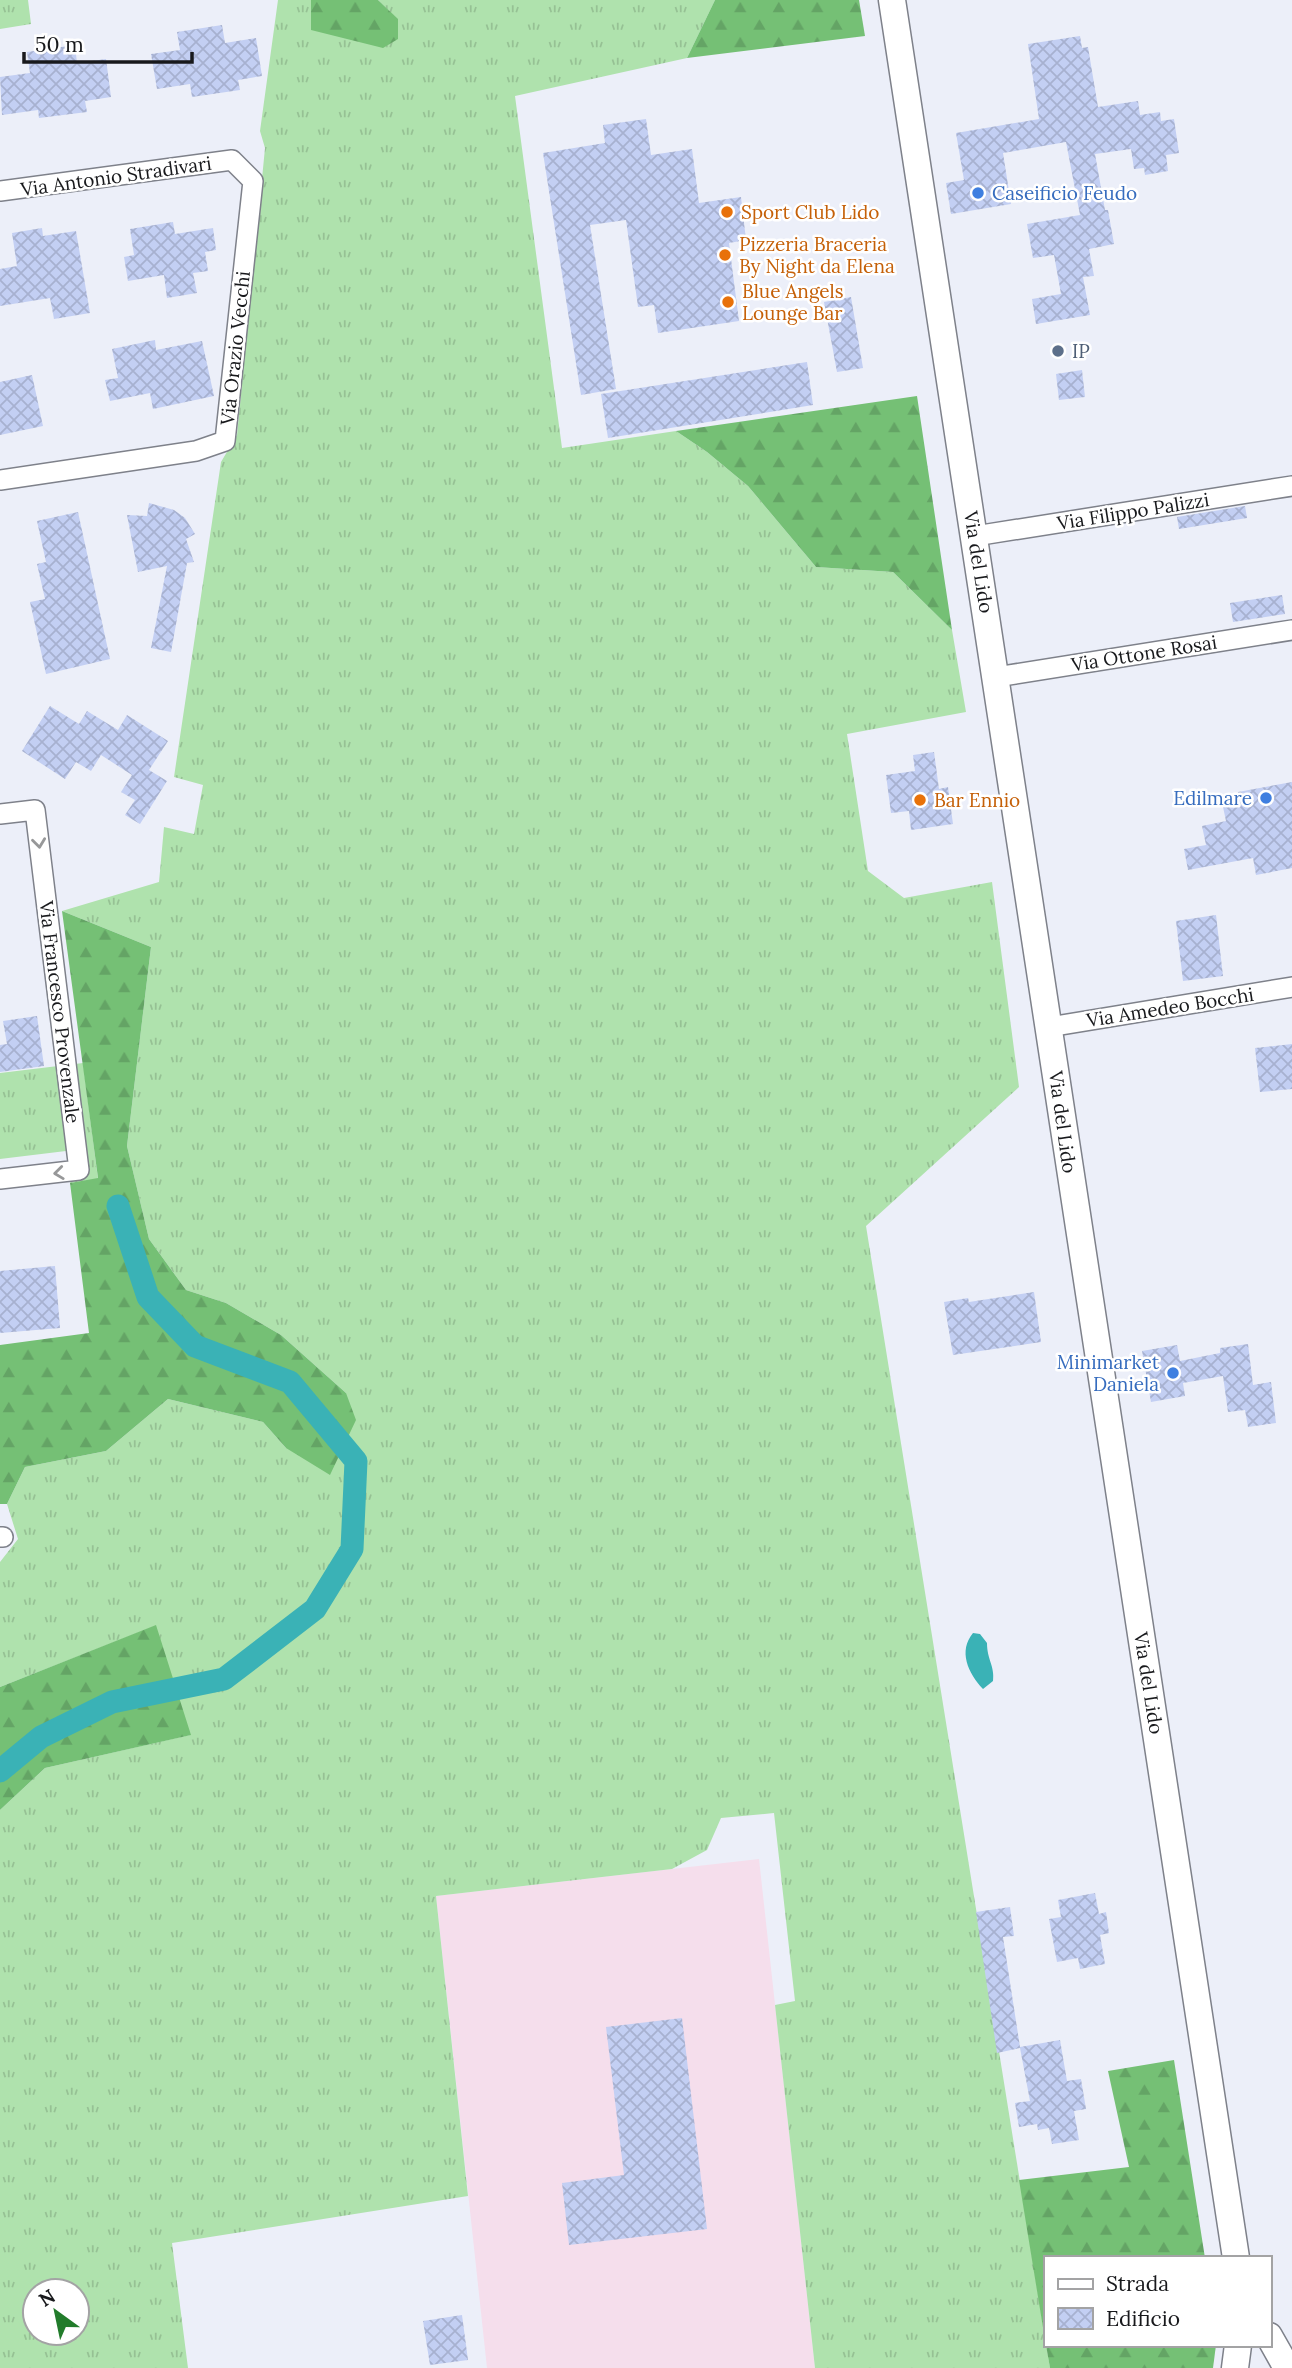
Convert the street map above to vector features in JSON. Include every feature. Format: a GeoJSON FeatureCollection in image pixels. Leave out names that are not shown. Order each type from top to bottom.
{"type":"FeatureCollection","features":[{"type":"Feature","properties":{"kind":"main road","name":"Via del Lido"},"geometry":{"type":"LineString","coordinates":[[892,0],[1237,2253]]}},
{"type":"Feature","properties":{"kind":"main road"},"geometry":{"type":"LineString","coordinates":[[1271,2340],[1287,2368]]}},
{"type":"Feature","properties":{"kind":"main road"},"geometry":{"type":"LineString","coordinates":[[1235,2368],[1238,2347]]}},
{"type":"Feature","properties":{"kind":"street","name":"Via Antonio Stradivari"},"geometry":{"type":"LineString","coordinates":[[0,191],[232,160]]}},
{"type":"Feature","properties":{"kind":"street","name":"Via Orazio Vecchi"},"geometry":{"type":"LineString","coordinates":[[0,480],[197,451],[225,441],[253,181],[232,160]]}},
{"type":"Feature","properties":{"kind":"street","name":"Via Filippo Palizzi"},"geometry":{"type":"LineString","coordinates":[[975,536],[1292,486]]}},
{"type":"Feature","properties":{"kind":"street","name":"Via Ottone Rosai"},"geometry":{"type":"LineString","coordinates":[[996,677],[1292,630]]}},
{"type":"Feature","properties":{"kind":"street","name":"Via Francesco Provenzale"},"geometry":{"type":"LineString","coordinates":[[0,814],[35,810],[79,1170],[0,1180]]}},
{"type":"Feature","properties":{"kind":"street","name":"Via Amedeo Bocchi"},"geometry":{"type":"LineString","coordinates":[[1049,1027],[1292,987]]}},
{"type":"Feature","properties":{"kind":"shaded area"},"geometry":{"type":"Polygon","coordinates":[[[759,1859],[815,2368],[487,2368],[436,1896],[759,1859]]]}},
{"type":"Feature","properties":{"kind":"green space"},"geometry":{"type":"Polygon","coordinates":[[[0,0],[28,0],[31,24],[0,29],[0,0]]]}},
{"type":"Feature","properties":{"kind":"green space"},"geometry":{"type":"Polygon","coordinates":[[[278,0],[311,0],[312,30],[398,20],[378,0],[715,0],[687,58],[515,96],[562,448],[676,431],[707,452],[748,486],[816,567],[893,572],[952,630],[966,712],[847,734],[868,871],[904,898],[992,882],[1019,1087],[866,1226],[1044,2331],[1044,2347],[1047,2347],[1050,2368],[815,2368],[775,2005],[795,2001],[774,1813],[721,1818],[707,1850],[672,1869],[436,1896],[468,2196],[172,2243],[188,2368],[0,2368],[0,1810],[45,1768],[190,1735],[155,1626],[0,1687],[0,1562],[18,1539],[7,1504],[25,1467],[106,1451],[168,1399],[263,1422],[286,1448],[346,1393],[281,1335],[226,1303],[186,1290],[149,1239],[127,1146],[151,947],[62,911],[159,882],[164,827],[194,834],[203,785],[174,777],[221,462],[237,435],[265,148],[260,131],[278,0]]]}},
{"type":"Feature","properties":{"kind":"green space"},"geometry":{"type":"Polygon","coordinates":[[[311,0],[378,0],[398,19],[398,39],[383,48],[311,30],[311,0]]]}},
{"type":"Feature","properties":{"kind":"green space"},"geometry":{"type":"Polygon","coordinates":[[[715,0],[859,0],[865,36],[687,58],[715,0]]]}},
{"type":"Feature","properties":{"kind":"green space"},"geometry":{"type":"Polygon","coordinates":[[[917,396],[952,630],[893,572],[816,567],[748,486],[707,452],[676,431],[917,396]]]}},
{"type":"Feature","properties":{"kind":"green space"},"geometry":{"type":"Polygon","coordinates":[[[62,911],[151,947],[127,1146],[149,1239],[186,1290],[226,1303],[281,1335],[346,1393],[356,1420],[330,1475],[286,1448],[263,1422],[168,1399],[106,1451],[25,1467],[7,1504],[0,1504],[0,1345],[89,1333],[70,1183],[98,1178],[62,911]]]}},
{"type":"Feature","properties":{"kind":"green space"},"geometry":{"type":"Polygon","coordinates":[[[83,1063],[98,1179],[70,1183],[66,1151],[0,1159],[0,1073],[83,1063]]]}},
{"type":"Feature","properties":{"kind":"green space"},"geometry":{"type":"Polygon","coordinates":[[[156,1625],[191,1735],[45,1768],[0,1810],[0,1687],[156,1625]]]}},
{"type":"Feature","properties":{"kind":"green space"},"geometry":{"type":"Polygon","coordinates":[[[1174,2060],[1205,2256],[1044,2256],[1044,2334],[1019,2180],[1129,2167],[1108,2071],[1174,2060]]]}},
{"type":"Feature","properties":{"kind":"green space"},"geometry":{"type":"Polygon","coordinates":[[[1046,2347],[1216,2347],[1213,2368],[1050,2368],[1046,2347]]]}},
{"type":"Feature","properties":{"kind":"water"},"geometry":{"type":"Polygon","coordinates":[[[973,1633],[980,1634],[987,1643],[993,1671],[993,1681],[983,1689],[967,1662],[966,1647],[973,1633]]]}},
{"type":"Feature","properties":{"kind":"building"},"geometry":{"type":"Polygon","coordinates":[[[222,25],[225,43],[256,38],[262,76],[238,80],[240,90],[192,97],[190,84],[157,89],[151,54],[180,50],[177,32],[222,25]]]}},
{"type":"Feature","properties":{"kind":"building"},"geometry":{"type":"Polygon","coordinates":[[[1080,36],[1082,48],[1088,47],[1098,107],[1138,101],[1140,115],[1160,112],[1161,121],[1174,119],[1179,153],[1166,155],[1168,171],[1145,175],[1144,168],[1134,169],[1131,149],[1095,154],[1114,244],[1089,249],[1094,276],[1083,277],[1090,315],[1036,324],[1032,299],[1061,294],[1054,255],[1033,258],[1027,224],[1080,215],[1066,142],[1003,153],[1011,204],[951,214],[946,183],[964,180],[956,133],[1039,119],[1028,44],[1080,36]]]}},
{"type":"Feature","properties":{"kind":"building"},"geometry":{"type":"Polygon","coordinates":[[[75,45],[77,63],[106,59],[111,97],[85,101],[87,112],[39,118],[38,110],[2,115],[0,77],[30,73],[27,52],[75,45]]]}},
{"type":"Feature","properties":{"kind":"building"},"geometry":{"type":"Polygon","coordinates":[[[646,119],[651,155],[692,149],[699,203],[741,197],[746,240],[729,243],[739,321],[658,333],[654,305],[638,307],[626,220],[590,225],[616,389],[581,395],[543,153],[605,143],[603,125],[646,119]]]}},
{"type":"Feature","properties":{"kind":"building"},"geometry":{"type":"Polygon","coordinates":[[[173,222],[175,234],[213,228],[216,250],[205,252],[208,271],[193,273],[197,293],[167,298],[164,275],[128,281],[124,257],[134,255],[130,229],[173,222]]]}},
{"type":"Feature","properties":{"kind":"building"},"geometry":{"type":"Polygon","coordinates":[[[42,228],[43,236],[76,231],[90,313],[54,319],[50,298],[0,306],[0,269],[17,266],[12,233],[42,228]]]}},
{"type":"Feature","properties":{"kind":"building"},"geometry":{"type":"Polygon","coordinates":[[[851,297],[863,368],[837,372],[824,302],[851,297]]]}},
{"type":"Feature","properties":{"kind":"building"},"geometry":{"type":"Polygon","coordinates":[[[155,340],[156,350],[202,341],[214,396],[153,409],[150,393],[110,401],[105,380],[118,378],[112,349],[155,340]]]}},
{"type":"Feature","properties":{"kind":"building"},"geometry":{"type":"Polygon","coordinates":[[[807,362],[813,405],[608,438],[601,394],[807,362]]]}},
{"type":"Feature","properties":{"kind":"building"},"geometry":{"type":"Polygon","coordinates":[[[1082,370],[1085,397],[1059,400],[1056,374],[1082,370]]]}},
{"type":"Feature","properties":{"kind":"building"},"geometry":{"type":"Polygon","coordinates":[[[32,375],[43,426],[0,435],[0,382],[32,375]]]}},
{"type":"Feature","properties":{"kind":"building"},"geometry":{"type":"Polygon","coordinates":[[[149,503],[174,510],[185,518],[195,534],[186,539],[194,562],[187,563],[171,652],[151,648],[167,566],[138,572],[127,515],[147,516],[149,503]]]}},
{"type":"Feature","properties":{"kind":"building"},"geometry":{"type":"Polygon","coordinates":[[[1245,506],[1247,518],[1179,529],[1177,517],[1245,506]]]}},
{"type":"Feature","properties":{"kind":"building"},"geometry":{"type":"Polygon","coordinates":[[[78,512],[110,659],[46,674],[30,602],[45,599],[37,564],[46,562],[37,521],[78,512]]]}},
{"type":"Feature","properties":{"kind":"building"},"geometry":{"type":"Polygon","coordinates":[[[1282,595],[1285,614],[1233,622],[1230,603],[1282,595]]]}},
{"type":"Feature","properties":{"kind":"building"},"geometry":{"type":"Polygon","coordinates":[[[50,706],[79,724],[87,711],[118,730],[127,715],[168,741],[149,770],[167,781],[140,824],[125,815],[135,800],[121,792],[132,775],[101,755],[91,771],[76,762],[65,779],[22,751],[50,706]]]}},
{"type":"Feature","properties":{"kind":"building","name":"Bar Ennio"},"geometry":{"type":"Polygon","coordinates":[[[934,752],[939,789],[948,787],[953,824],[911,830],[909,811],[891,813],[886,775],[915,771],[913,755],[934,752]]]}},
{"type":"Feature","properties":{"kind":"building","name":"Edilmare"},"geometry":{"type":"Polygon","coordinates":[[[1292,782],[1292,868],[1256,875],[1253,858],[1188,870],[1184,849],[1206,845],[1202,826],[1226,821],[1223,807],[1240,804],[1238,792],[1292,782]]]}},
{"type":"Feature","properties":{"kind":"building"},"geometry":{"type":"Polygon","coordinates":[[[1216,915],[1223,976],[1183,981],[1176,921],[1216,915]]]}},
{"type":"Feature","properties":{"kind":"building"},"geometry":{"type":"Polygon","coordinates":[[[37,1016],[44,1066],[0,1072],[0,1045],[7,1044],[3,1021],[37,1016]]]}},
{"type":"Feature","properties":{"kind":"building"},"geometry":{"type":"Polygon","coordinates":[[[1292,1044],[1292,1089],[1260,1092],[1255,1048],[1292,1044]]]}},
{"type":"Feature","properties":{"kind":"building"},"geometry":{"type":"Polygon","coordinates":[[[55,1266],[60,1328],[0,1333],[0,1271],[55,1266]]]}},
{"type":"Feature","properties":{"kind":"building"},"geometry":{"type":"Polygon","coordinates":[[[1034,1292],[1041,1342],[953,1355],[944,1302],[968,1298],[969,1302],[1034,1292]]]}},
{"type":"Feature","properties":{"kind":"building"},"geometry":{"type":"Polygon","coordinates":[[[1248,1344],[1253,1385],[1271,1382],[1276,1423],[1248,1427],[1245,1410],[1228,1412],[1223,1376],[1183,1383],[1185,1396],[1151,1402],[1142,1351],[1177,1345],[1180,1361],[1220,1353],[1220,1348],[1248,1344]]]}},
{"type":"Feature","properties":{"kind":"building"},"geometry":{"type":"Polygon","coordinates":[[[1095,1893],[1099,1914],[1106,1912],[1109,1933],[1100,1935],[1105,1964],[1080,1969],[1078,1958],[1057,1962],[1049,1919],[1061,1917],[1058,1900],[1095,1893]]]}},
{"type":"Feature","properties":{"kind":"building"},"geometry":{"type":"Polygon","coordinates":[[[1010,1907],[1014,1936],[1003,1937],[1020,2047],[1060,2040],[1067,2081],[1081,2079],[1086,2109],[1074,2111],[1079,2140],[1052,2144],[1049,2128],[1038,2130],[1037,2124],[1019,2127],[1015,2103],[1030,2101],[1020,2048],[997,2053],[976,1912],[1010,1907]]]}},
{"type":"Feature","properties":{"kind":"building"},"geometry":{"type":"Polygon","coordinates":[[[682,2018],[707,2229],[569,2245],[562,2183],[624,2175],[606,2027],[682,2018]]]}},
{"type":"Feature","properties":{"kind":"building"},"geometry":{"type":"Polygon","coordinates":[[[462,2315],[468,2360],[430,2365],[423,2321],[462,2315]]]}},
{"type":"Feature","properties":{"kind":"waterway"},"geometry":{"type":"LineString","coordinates":[[0,1771],[41,1737],[112,1702],[224,1679],[315,1609],[352,1549],[356,1461],[290,1382],[195,1346],[148,1297],[118,1206]]}},
{"type":"Feature","properties":{"kind":"place","name":"Caseificio Feudo"},"geometry":{"type":"Point","coordinates":[978,193]}},
{"type":"Feature","properties":{"kind":"place","name":"Sport Club Lido"},"geometry":{"type":"Point","coordinates":[727,212]}},
{"type":"Feature","properties":{"kind":"place","name":"Pizzeria Braceria By Night da Elena"},"geometry":{"type":"Point","coordinates":[725,255]}},
{"type":"Feature","properties":{"kind":"place","name":"Blue Angels Lounge Bar"},"geometry":{"type":"Point","coordinates":[728,302]}},
{"type":"Feature","properties":{"kind":"place","name":"IP"},"geometry":{"type":"Point","coordinates":[1058,351]}},
{"type":"Feature","properties":{"kind":"place","name":"Edilmare"},"geometry":{"type":"Point","coordinates":[1266,798]}},
{"type":"Feature","properties":{"kind":"place","name":"Bar Ennio"},"geometry":{"type":"Point","coordinates":[920,800]}},
{"type":"Feature","properties":{"kind":"place","name":"Minimarket Daniela"},"geometry":{"type":"Point","coordinates":[1173,1373]}}]}
